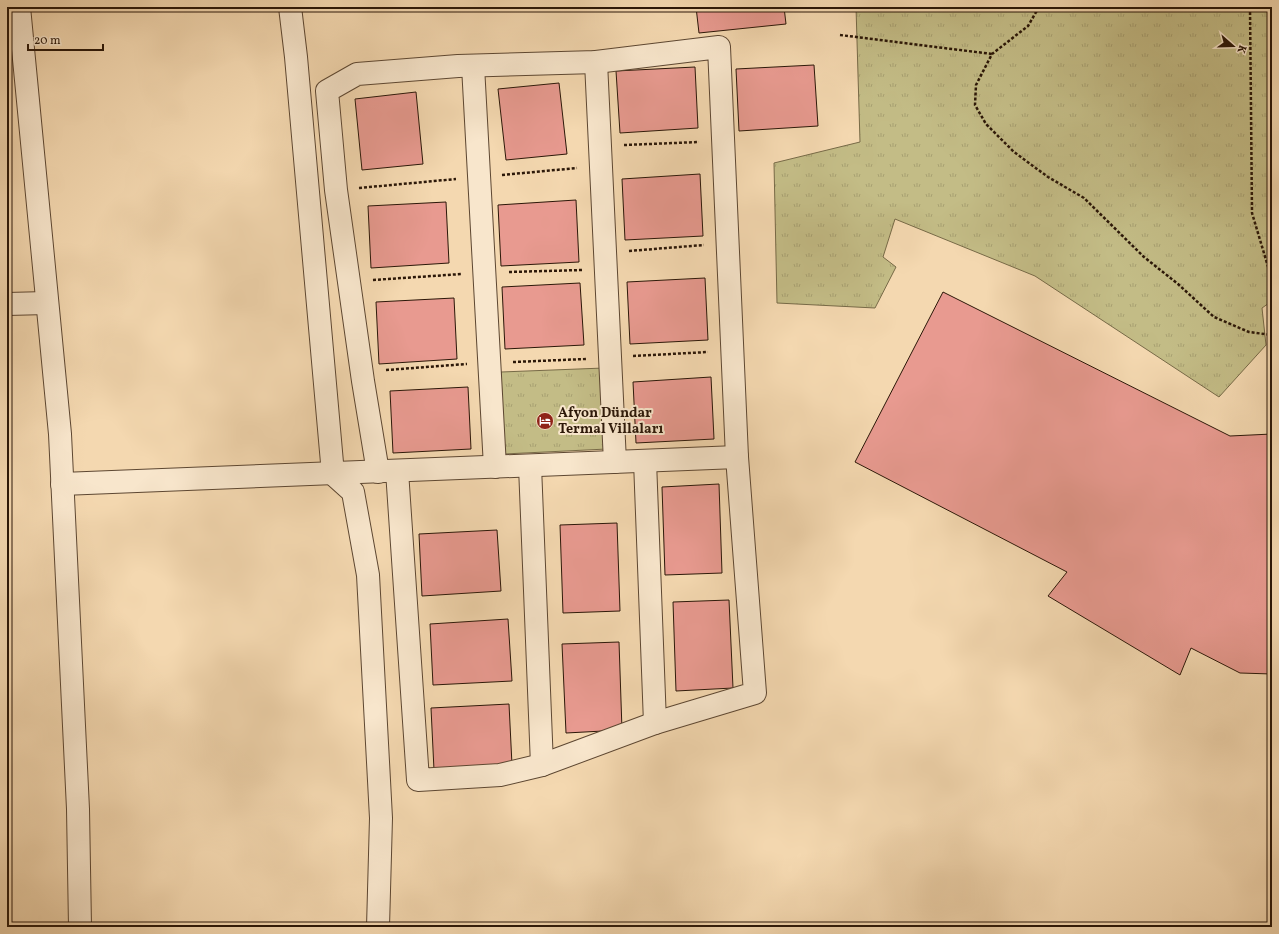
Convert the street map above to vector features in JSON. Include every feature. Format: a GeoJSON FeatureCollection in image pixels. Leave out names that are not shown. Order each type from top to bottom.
{"type":"FeatureCollection","features":[{"type":"Feature","properties":{"kind":"street"},"geometry":{"type":"LineString","coordinates":[[19,7],[60,434],[78,809],[80,927]]}},
{"type":"Feature","properties":{"kind":"street"},"geometry":{"type":"LineString","coordinates":[[290,7],[296,57],[333,474],[353,492],[368,575],[381,818],[378,927]]}},
{"type":"Feature","properties":{"kind":"street"},"geometry":{"type":"LineString","coordinates":[[720,47],[737,457],[755,693],[655,723],[542,765],[500,774],[418,780],[387,471],[363,381],[336,190],[327,91],[357,74],[473,66],[596,62],[720,47]]}},
{"type":"Feature","properties":{"kind":"street"},"geometry":{"type":"LineString","coordinates":[[596,62],[615,462]]}},
{"type":"Feature","properties":{"kind":"street"},"geometry":{"type":"LineString","coordinates":[[473,66],[495,467]]}},
{"type":"Feature","properties":{"kind":"street"},"geometry":{"type":"LineString","coordinates":[[7,304],[47,303]]}},
{"type":"Feature","properties":{"kind":"street"},"geometry":{"type":"LineString","coordinates":[[62,484],[737,457]]}},
{"type":"Feature","properties":{"kind":"street"},"geometry":{"type":"LineString","coordinates":[[645,461],[655,723]]}},
{"type":"Feature","properties":{"kind":"street"},"geometry":{"type":"LineString","coordinates":[[530,466],[542,765]]}},
{"type":"Feature","properties":{"kind":"path"},"geometry":{"type":"LineString","coordinates":[[1038,7],[1028,26],[992,54],[976,85],[975,105],[986,124],[1014,152],[1048,177],[1084,198],[1144,258],[1178,284],[1214,317],[1249,332],[1272,335]]}},
{"type":"Feature","properties":{"kind":"path"},"geometry":{"type":"LineString","coordinates":[[1250,7],[1252,213],[1272,280]]}},
{"type":"Feature","properties":{"kind":"path"},"geometry":{"type":"LineString","coordinates":[[840,35],[992,54]]}},
{"type":"Feature","properties":{"kind":"path"},"geometry":{"type":"LineString","coordinates":[[600,146],[724,141]]}},
{"type":"Feature","properties":{"kind":"path"},"geometry":{"type":"LineString","coordinates":[[605,253],[728,243]]}},
{"type":"Feature","properties":{"kind":"path"},"geometry":{"type":"LineString","coordinates":[[382,370],[733,351]]}},
{"type":"Feature","properties":{"kind":"green space"},"geometry":{"type":"Polygon","coordinates":[[[856,7],[1272,7],[1272,301],[1262,308],[1266,345],[1219,397],[1035,276],[895,219],[883,257],[896,267],[875,308],[777,303],[774,163],[860,142],[856,7]]]}},
{"type":"Feature","properties":{"kind":"green space"},"geometry":{"type":"Polygon","coordinates":[[[604,368],[607,449],[504,454],[501,372],[604,368]]]}},
{"type":"Feature","properties":{"kind":"building"},"geometry":{"type":"Polygon","coordinates":[[[696,7],[784,7],[786,24],[699,33],[696,7]]]}},
{"type":"Feature","properties":{"kind":"building"},"geometry":{"type":"Polygon","coordinates":[[[814,65],[818,126],[739,131],[736,69],[814,65]]]}},
{"type":"Feature","properties":{"kind":"building"},"geometry":{"type":"Polygon","coordinates":[[[695,67],[698,128],[620,133],[616,71],[695,67]]]}},
{"type":"Feature","properties":{"kind":"building"},"geometry":{"type":"Polygon","coordinates":[[[559,83],[567,154],[506,160],[498,89],[559,83]]]}},
{"type":"Feature","properties":{"kind":"building"},"geometry":{"type":"Polygon","coordinates":[[[416,92],[423,164],[362,170],[355,99],[416,92]]]}},
{"type":"Feature","properties":{"kind":"building"},"geometry":{"type":"Polygon","coordinates":[[[700,174],[703,236],[625,240],[622,179],[700,174]]]}},
{"type":"Feature","properties":{"kind":"building"},"geometry":{"type":"Polygon","coordinates":[[[576,200],[579,262],[501,266],[498,205],[576,200]]]}},
{"type":"Feature","properties":{"kind":"building"},"geometry":{"type":"Polygon","coordinates":[[[446,202],[449,263],[371,268],[368,206],[446,202]]]}},
{"type":"Feature","properties":{"kind":"building"},"geometry":{"type":"Polygon","coordinates":[[[705,278],[708,340],[630,344],[627,282],[705,278]]]}},
{"type":"Feature","properties":{"kind":"building"},"geometry":{"type":"Polygon","coordinates":[[[580,283],[584,345],[505,349],[502,287],[580,283]]]}},
{"type":"Feature","properties":{"kind":"building"},"geometry":{"type":"Polygon","coordinates":[[[943,292],[1230,436],[1272,434],[1272,674],[1240,673],[1191,648],[1180,675],[1048,596],[1067,572],[855,462],[943,292]]]}},
{"type":"Feature","properties":{"kind":"building"},"geometry":{"type":"Polygon","coordinates":[[[454,298],[457,359],[379,364],[376,302],[454,298]]]}},
{"type":"Feature","properties":{"kind":"building"},"geometry":{"type":"Polygon","coordinates":[[[711,377],[714,439],[636,443],[633,382],[711,377]]]}},
{"type":"Feature","properties":{"kind":"building"},"geometry":{"type":"Polygon","coordinates":[[[468,387],[471,449],[393,453],[390,391],[468,387]]]}},
{"type":"Feature","properties":{"kind":"building"},"geometry":{"type":"Polygon","coordinates":[[[719,484],[722,573],[665,575],[662,487],[719,484]]]}},
{"type":"Feature","properties":{"kind":"building"},"geometry":{"type":"Polygon","coordinates":[[[617,523],[620,611],[563,613],[560,525],[617,523]]]}},
{"type":"Feature","properties":{"kind":"building"},"geometry":{"type":"Polygon","coordinates":[[[497,530],[501,591],[422,596],[419,534],[497,530]]]}},
{"type":"Feature","properties":{"kind":"building"},"geometry":{"type":"Polygon","coordinates":[[[729,600],[733,688],[676,691],[673,602],[729,600]]]}},
{"type":"Feature","properties":{"kind":"building"},"geometry":{"type":"Polygon","coordinates":[[[508,619],[512,681],[433,685],[430,624],[508,619]]]}},
{"type":"Feature","properties":{"kind":"building"},"geometry":{"type":"Polygon","coordinates":[[[619,642],[622,730],[566,733],[562,644],[619,642]]]}},
{"type":"Feature","properties":{"kind":"building"},"geometry":{"type":"Polygon","coordinates":[[[509,704],[512,765],[434,770],[431,708],[509,704]]]}},
{"type":"Feature","properties":{"kind":"place","name":"Afyon Dündar Termal Villaları"},"geometry":{"type":"Point","coordinates":[545,421]}}]}
